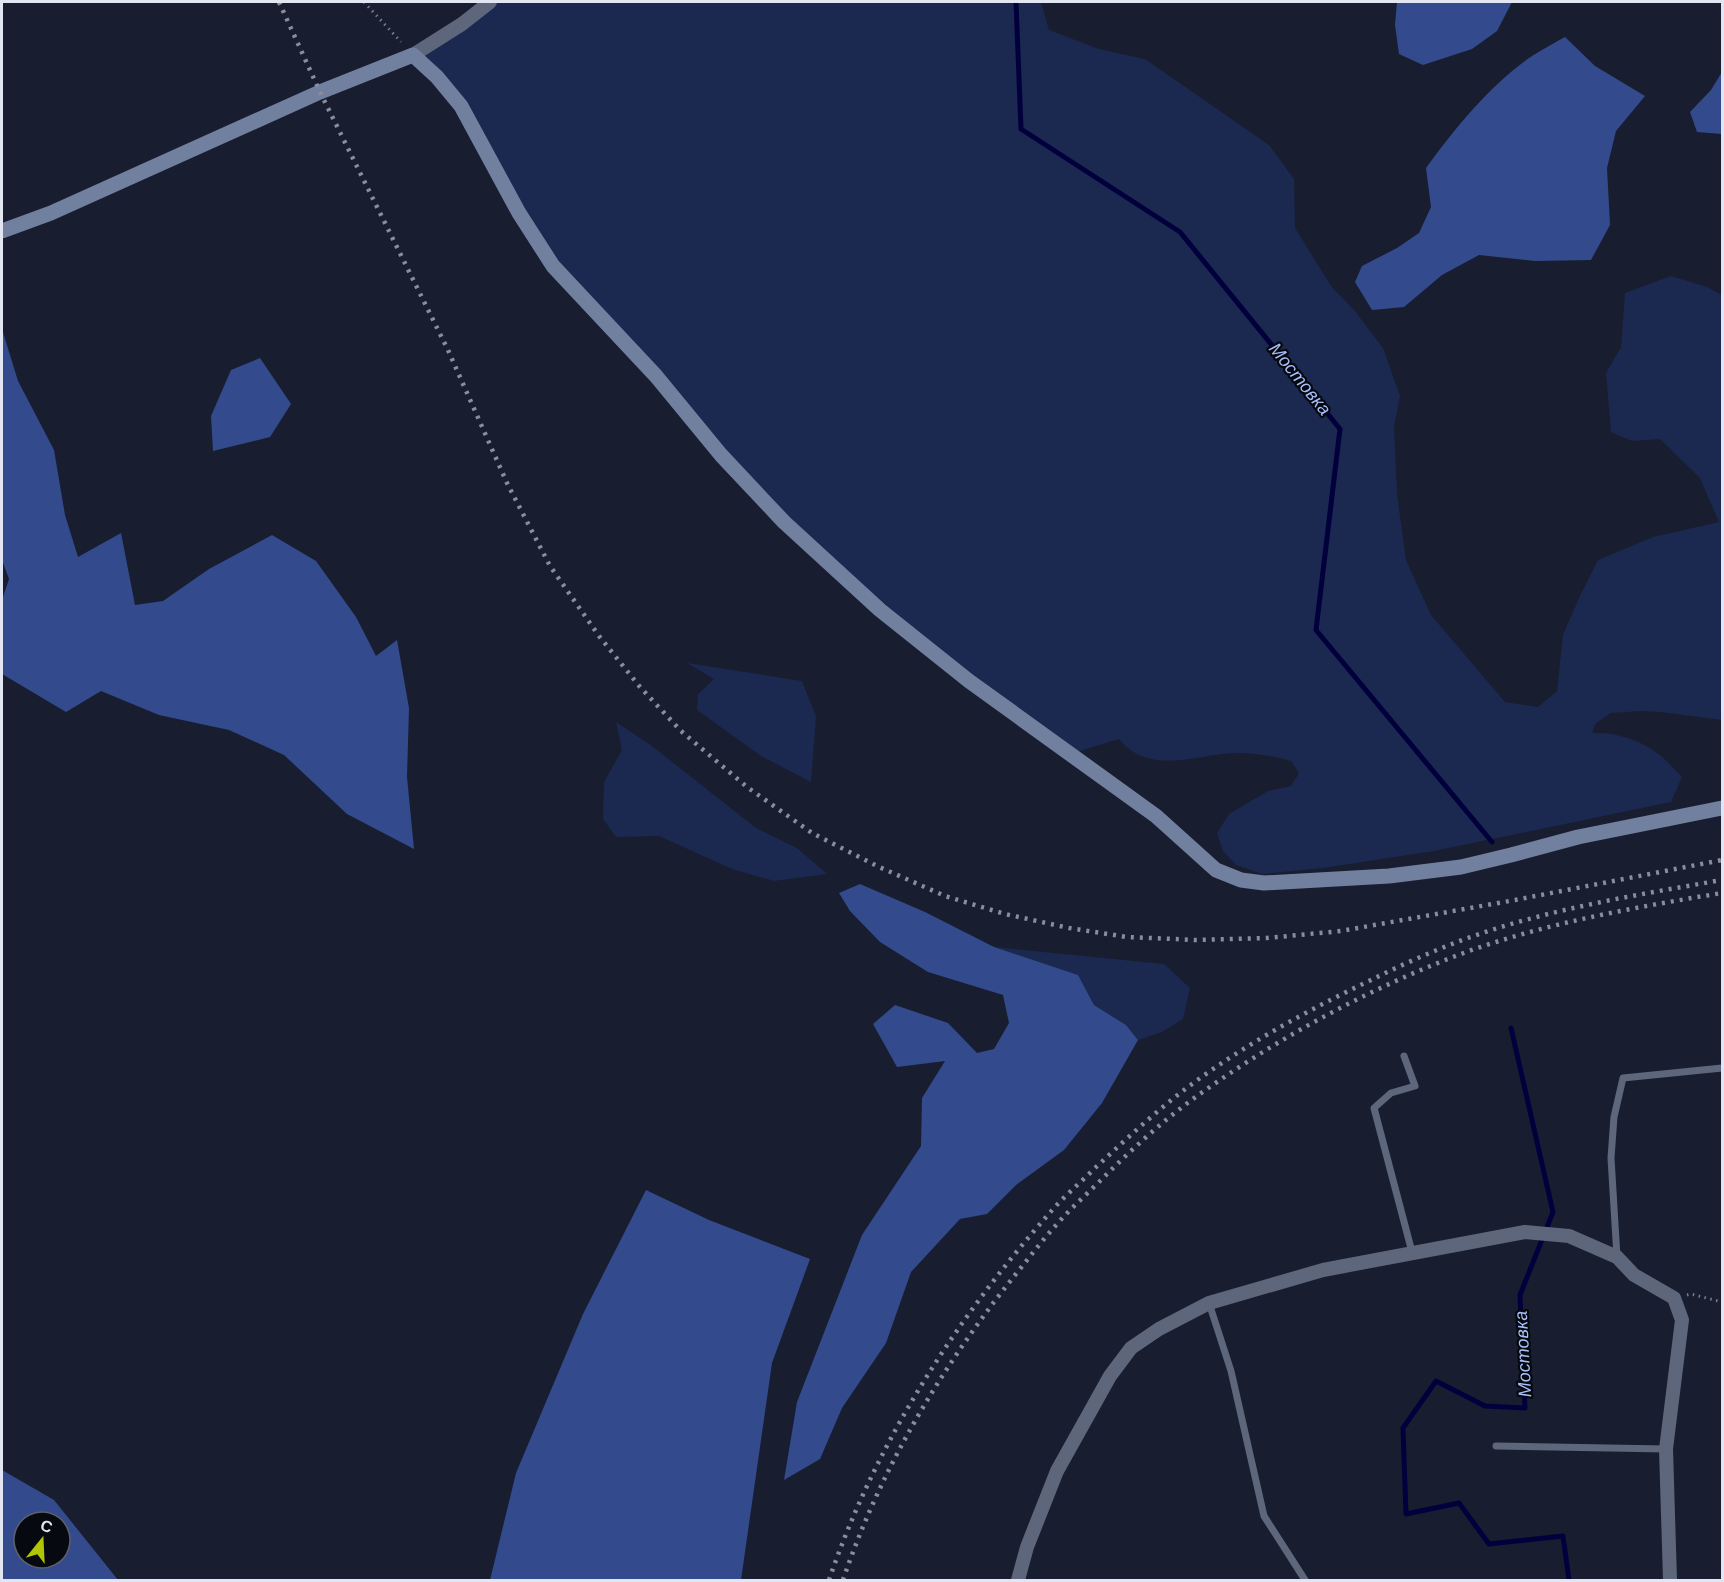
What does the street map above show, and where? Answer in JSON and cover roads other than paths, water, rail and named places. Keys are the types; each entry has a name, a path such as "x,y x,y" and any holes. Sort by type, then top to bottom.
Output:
{"street":[{"path":"2,231 51,213 320,92 413,55 462,24 490,2"},
{"path":"413,55 437,77 461,106 519,213 553,266 656,376 721,455 784,522 880,610 969,681 1156,816 1216,870 1241,880 1264,883 1389,876 1461,867 1578,837 1722,808"},
{"path":"1018,1581 1027,1547 1057,1471 1110,1376 1131,1348 1160,1329 1209,1303 1323,1270 1525,1232 1569,1236 1617,1257 1634,1275 1674,1298 1682,1320 1666,1449 1670,1581"}],"lane":[{"path":"1404,1056 1415,1086 1391,1093 1374,1108 1412,1252"},
{"path":"1617,1257 1611,1158 1614,1117 1623,1078 1722,1068"},
{"path":"1209,1303 1231,1371 1264,1516 1305,1581"},
{"path":"1496,1446 1666,1449"}],"waterway":[{"name":"Мостовка","path":"1016,2 1021,129 1180,232 1340,429 1316,630 1492,842"},
{"name":"Мостовка","path":"1511,1028 1553,1212 1520,1295 1525,1408 1485,1406 1436,1381 1403,1428 1406,1514 1459,1503 1489,1544 1563,1536 1569,1580"}],"railway":[{"path":"279,2 320,92 448,350 507,483 550,566 599,636 640,687 681,731 747,787 812,833 877,866 945,896 1005,914 1069,928 1127,937 1196,940 1267,938 1341,931 1722,860"},
{"path":"829,1580 869,1481 893,1434 920,1388 980,1299 1058,1204 1127,1138 1184,1090 1252,1044 1299,1017 1429,953 1496,928 1560,911 1722,880"},
{"path":"843,1580 859,1537 897,1454 919,1414 969,1337 1063,1217 1133,1149 1181,1108 1291,1035 1361,998 1432,965 1500,941 1563,924 1722,893"}]}
